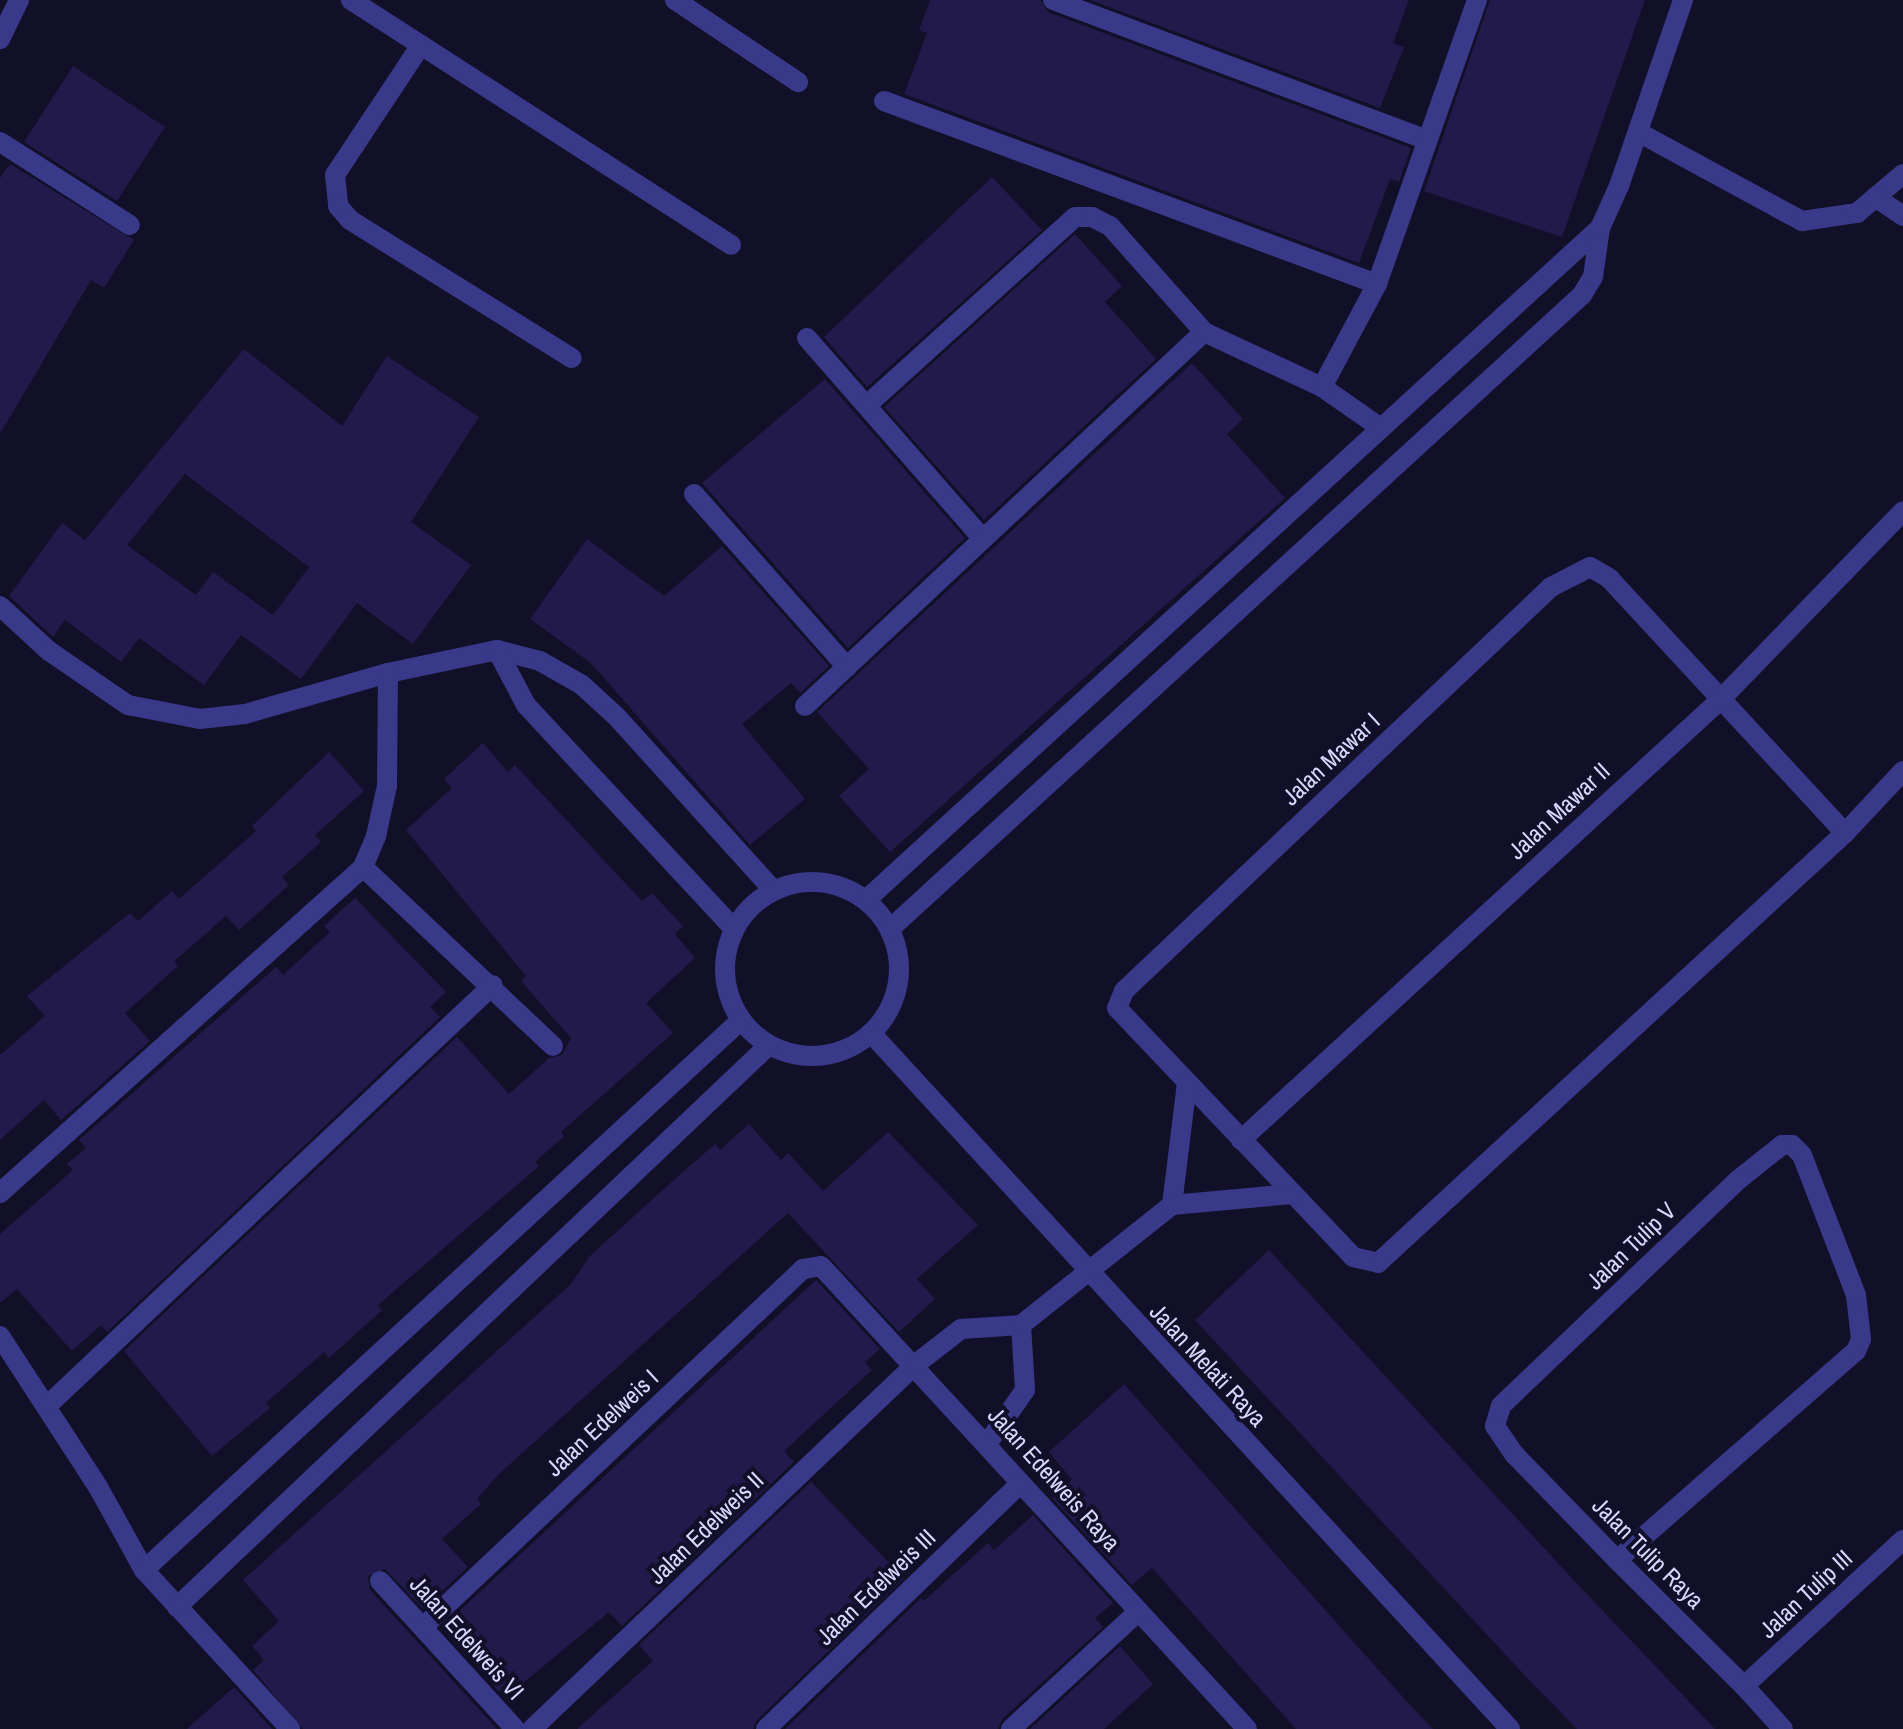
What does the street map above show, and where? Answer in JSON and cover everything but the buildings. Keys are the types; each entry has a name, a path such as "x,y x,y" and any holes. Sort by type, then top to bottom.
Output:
{"street":[{"path":"0,39 19,0"},
{"path":"351,0 731,245"},
{"path":"675,0 798,82"},
{"path":"1053,0 1428,140"},
{"path":"1322,387 1377,284 1477,0"},
{"path":"890,929 1582,295 1593,277 1600,228 1638,132 1683,0"},
{"path":"421,45 335,175 338,206 350,220 572,358"},
{"path":"884,101 1377,284"},
{"path":"1638,132 1802,221 1857,213 1903,174"},
{"path":"0,142 130,225"},
{"path":"1875,197 1903,216"},
{"path":"867,405 1075,217 1092,217 1110,226 1204,332 1322,387 1378,426"},
{"path":"866,900 1378,426 1600,228"},
{"path":"805,706 1204,332"},
{"path":"807,338 983,539"},
{"path":"694,494 847,667"},
{"name":"Jalan Mawar II","path":"1241,1140 1720,700 1903,511"},
{"name":"Jalan Mawar I","path":"1720,700 1599,569 1575,571 1551,587 1124,991 1119,1014 1358,1262 1369,1265 1388,1257 1845,833"},
{"path":"0,606 85,678 128,705 154,713 200,719 245,714 388,673 497,650 540,661 582,685 773,890"},
{"path":"497,650 526,705 734,929"},
{"path":"0,1193 363,867 376,836 387,786 388,673"},
{"path":"1720,700 1845,833 1903,771"},
{"path":"363,867 493,985 553,1046"},
{"path":"805,881 827,883 866,900 890,929 900,965 893,1002 871,1033 848,1048 822,1055 795,1055 769,1045 741,1020 724,976 734,929 750,907 773,890 805,881"},
{"path":"47,1406 493,985"},
{"path":"144,1570 741,1020"},
{"name":"Jalan Melati Raya","path":"871,1033 1088,1273 1510,1729"},
{"path":"177,1607 769,1045"},
{"path":"1172,1205 1187,1083"},
{"name":"Jalan Tulip V","path":"1501,1406 1738,1180 1782,1145 1795,1146 1802,1155 1856,1295 1861,1339 1856,1351 1617,1560"},
{"path":"987,1444 1025,1390 1021,1325 1172,1205 1293,1194"},
{"name":"Jalan Edelweis Raya","path":"821,1266 916,1364 1243,1728"},
{"name":"Jalan Edelweis I","path":"423,1627 803,1269 821,1266"},
{"name":"Jalan Edelweis II","path":"532,1729 916,1364 964,1327 1021,1325"},
{"path":"0,1336 47,1406 144,1570 290,1729"},
{"name":"Jalan Tulip Raya","path":"1501,1406 1495,1426 1500,1436 1783,1729"},
{"name":"Jalan Edelweis III","path":"766,1729 1021,1483"},
{"name":"Jalan Tulip III","path":"1744,1686 1903,1540"},
{"name":"Jalan Edelweis VI","path":"380,1581 515,1729"},
{"path":"1011,1729 1139,1611"}]}
